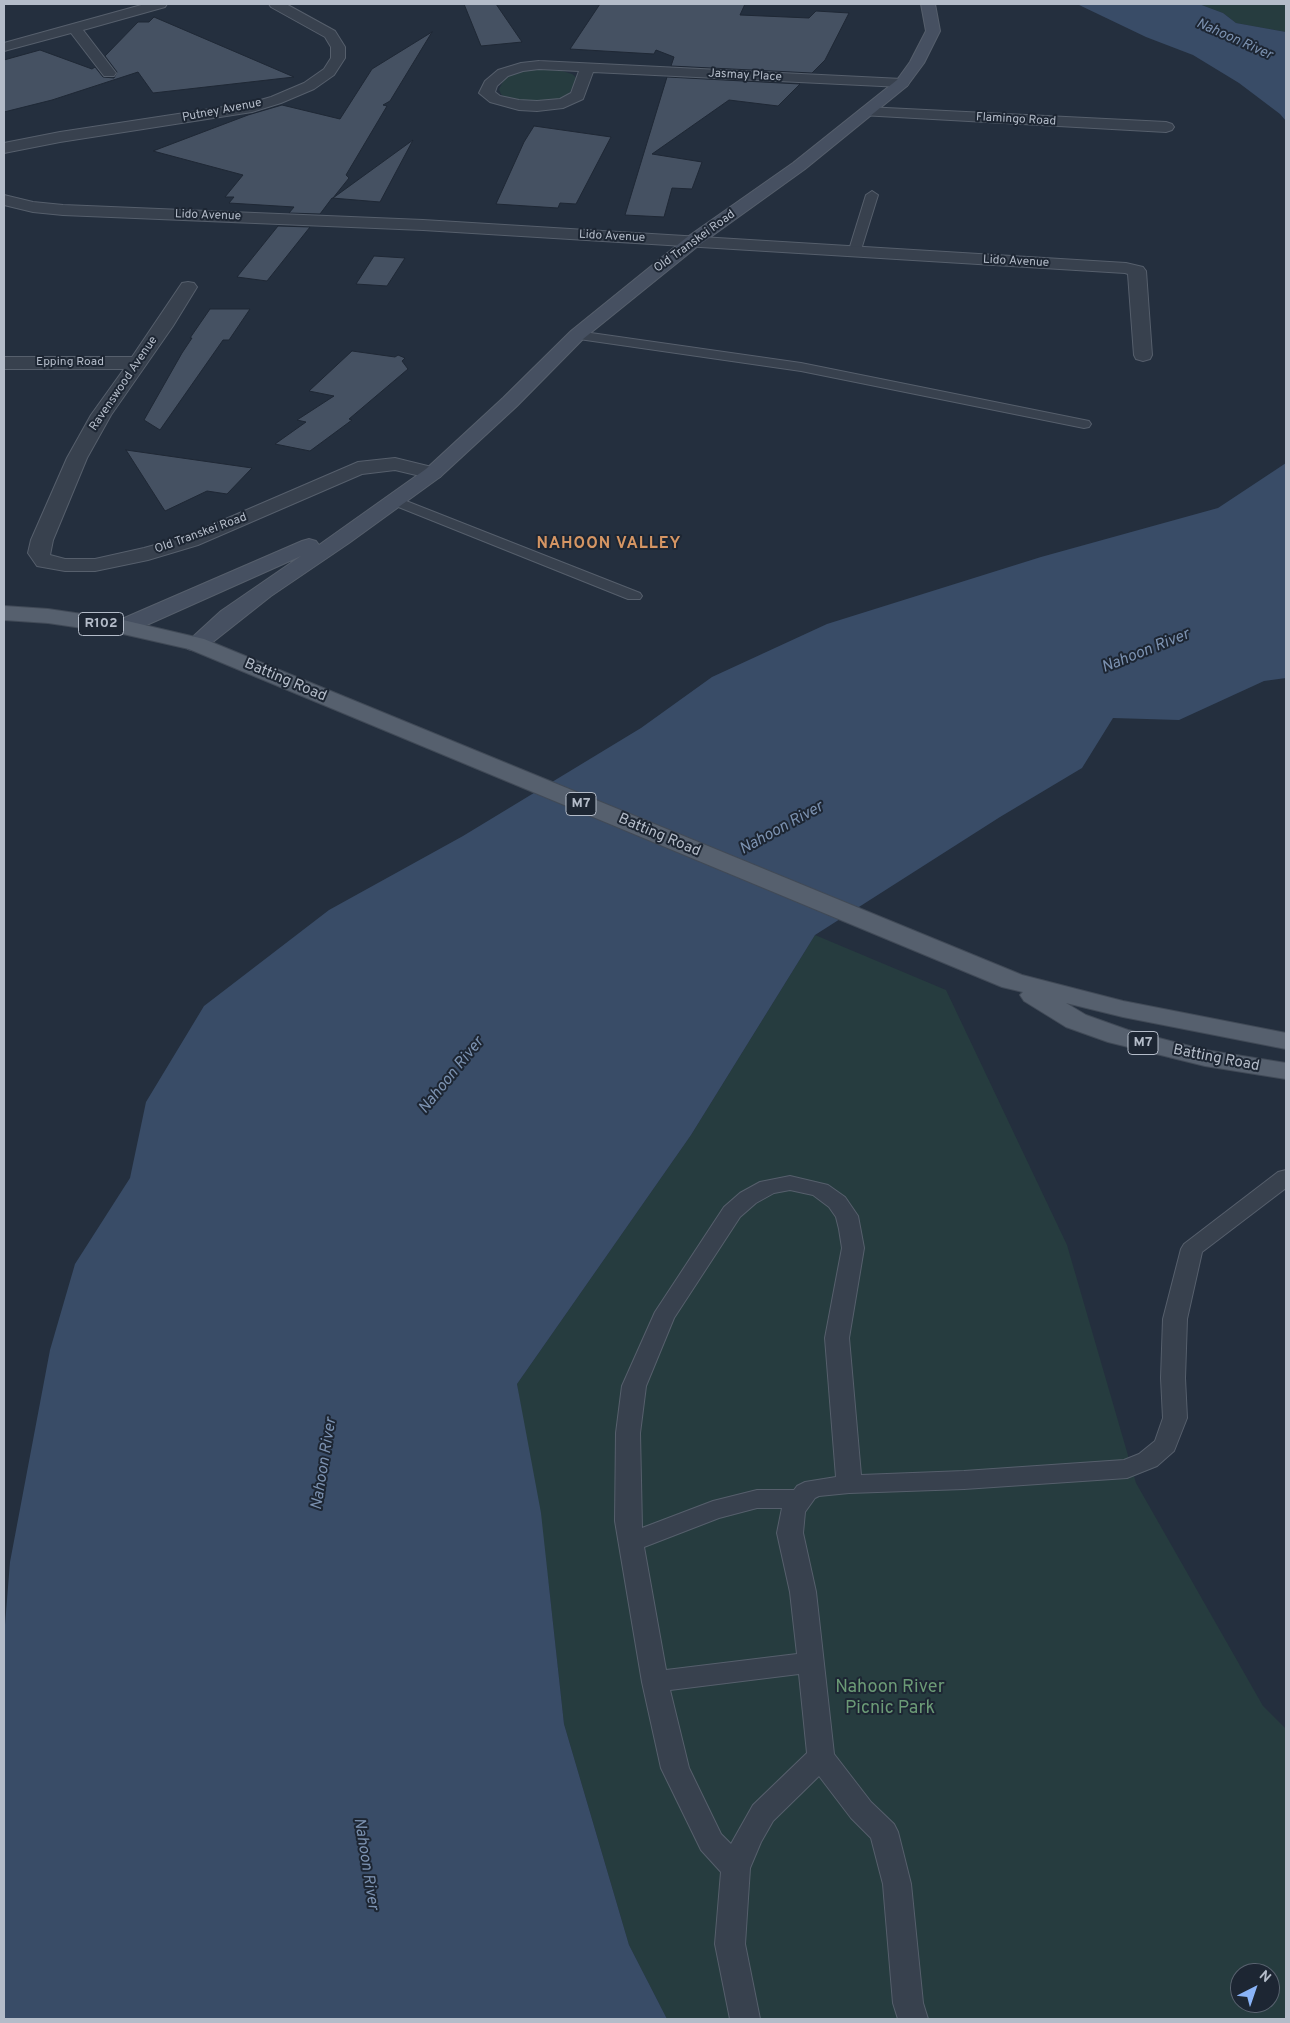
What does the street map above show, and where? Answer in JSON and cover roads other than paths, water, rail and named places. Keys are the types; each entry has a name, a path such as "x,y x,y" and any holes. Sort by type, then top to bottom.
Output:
{"main road":[{"name":"Old Transkei Road","path":"196,644 263,591 396,501 433,473 510,402 577,336 692,242 756,198 902,83 917,63 933,31 928,4"},
{"name":"Old Transkei Road","path":"123,627 368,520"},
{"name":"R102","path":"4,613 48,616 123,627 196,644"},
{"name":"Batting Road","path":"196,644 1012,981 1123,1009 1286,1041"},
{"name":"Batting Road","path":"1012,981 1076,1021 1118,1036 1205,1058 1286,1072"}],"street":[{"path":"4,46 160,4"},
{"name":"Putney Avenue","path":"4,148 60,137 252,107 276,100 309,86 329,72 338,58 338,46 330,34 276,4"},
{"path":"74,27 109,72"},
{"name":"Jasmay Place","path":"587,69 578,96 570,101 537,106 519,105 495,99 487,93 490,84 495,78 504,73 520,67 539,66 902,83"},
{"name":"Flamingo Road","path":"866,112 1166,127"},
{"name":"Lido Avenue","path":"4,200 33,207 63,210 413,225 1133,270 1137,272 1143,355"},
{"name":"Ravenswood Avenue","path":"67,484 77,458 101,415 164,326 188,287"},
{"name":"Epping Road","path":"4,363 136,363"},
{"name":"Old Transkei Road","path":"67,484 42,540 39,553 45,561 80,566 114,562 190,541 358,468 395,464 433,473"}],"lane":[{"path":"854,253 872,195"},
{"path":"577,336 801,367 1084,424"},
{"path":"396,501 634,596"},
{"path":"913,2019 908,2003 897,1884 884,1832 861,1810 821,1757 803,1592 790,1533 790,1518 800,1499 806,1492 814,1488 849,1484 964,1480 1127,1469 1148,1460 1165,1445 1175,1418 1173,1378 1175,1319 1192,1249 1286,1177"},
{"path":"736,1868 711,1842 675,1768 655,1682 628,1521 628,1433 634,1386 663,1318 711,1241 732,1212 748,1198 768,1187 790,1183 820,1190 837,1202 847,1216 853,1248 837,1338 849,1484"},
{"path":"631,1542 713,1510 757,1499 800,1499"},
{"path":"655,1682 811,1662"},
{"path":"745,2019 730,1944 736,1868 748,1838 764,1813 821,1757"}],"water":[{"name":"Nahoon River","path":"1077,4 1199,4 1223,13 1236,23 1286,32 1286,121 1280,114 1239,83 1193,55 1146,37"},
{"name":"Nahoon River","path":"1286,463 1286,678 1264,681 1179,720 1113,718 1082,768 1000,817 815,935 691,1135 517,1384 541,1513 564,1724 629,1945 667,2019 4,2019 4,1637 10,1562 50,1350 75,1264 130,1178 146,1102 204,1006 329,910 463,836 641,728 712,677 827,624 1041,557 1218,508"}],"district":[{"name":"NAHOON VALLEY","path":"609,545"}],"park label":[{"name":"Nahoon River Picnic Park","path":"890,1698"}]}
